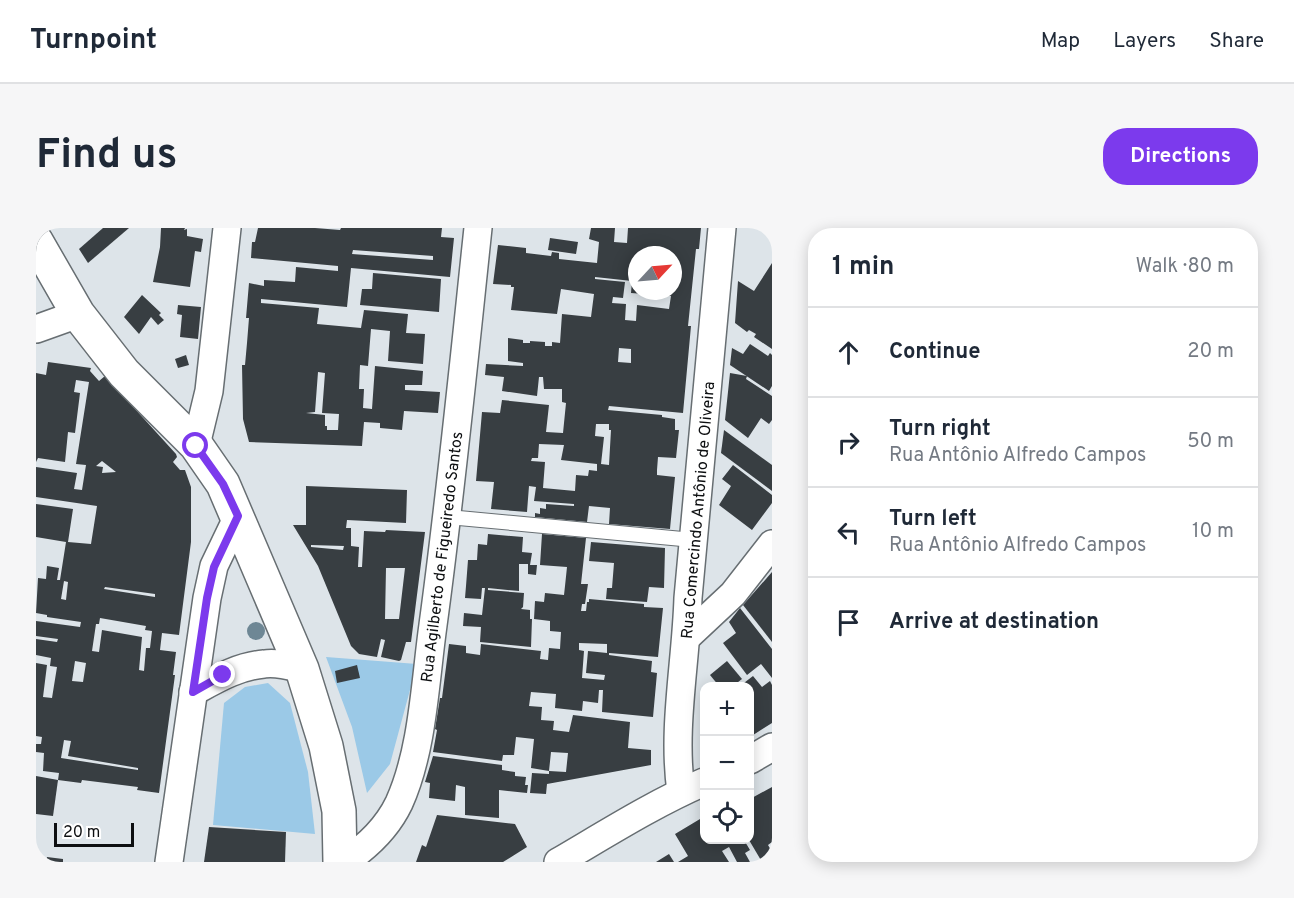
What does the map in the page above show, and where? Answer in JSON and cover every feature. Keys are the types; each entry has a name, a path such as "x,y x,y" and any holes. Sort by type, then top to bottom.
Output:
{"street":[{"path":"196,446 209,391 227,228"},
{"name":"Rua Agilberto de Figueiredo Santos","path":"342,862 364,850 399,804 410,771 418,735 448,517 478,228"},
{"name":"Rua Comercindo Antônio de Oliveira","path":"693,787 677,757 693,540 722,228"},
{"path":"36,241 78,314 124,373 196,446 223,484 302,669 326,746 339,811 342,862"},
{"path":"36,329 78,314"},
{"path":"170,862 207,598 214,567 238,516"},
{"path":"687,638 733,594 772,544"},
{"path":"193,692 223,675 263,664 279,664 302,669"},
{"path":"754,758 772,747"},
{"path":"558,862 624,823 693,787"}],"lane":[{"path":"448,517 693,540"}],"shaded area":[{"path":"326,657 417,664 390,764 367,793 352,727"},
{"path":"268,683 290,703 308,772 315,834 213,825 224,703 245,687"}],"building":[{"path":"103,228 129,228 88,263 79,249"},
{"path":"161,228 185,228 187,236 203,239 201,252 195,251 190,287 153,282"},
{"path":"258,228 340,230 341,228 442,228 441,237 454,238 450,277 351,268 347,307 261,299 261,303 319,308 317,324 361,328 364,310 408,314 406,333 425,334 423,364 388,361 390,331 371,329 368,366 360,365 359,389 364,389 363,408 372,409 375,366 423,371 422,385 405,385 405,390 440,392 438,413 404,411 402,430 380,428 380,423 364,422 362,446 249,442 243,419 242,365 245,365 247,343 249,318 246,318 249,283 264,286 264,280 295,282 296,267 338,271 338,266 251,258 252,242 255,242","holes":["353,250 433,256 433,260 352,254","318,372 325,373 322,413 339,414 338,430 327,430 325,415 306,413 315,412"]},
{"path":"591,228 615,228 614,242 627,243 628,228 701,228 699,249 696,249 688,326 691,326 683,413 609,406 608,410 662,415 662,417 675,419 675,430 679,430 676,458 658,457 657,470 657,475 675,477 670,529 609,524 610,508 589,506 587,522 535,517 535,513 540,514 540,508 546,509 546,504 574,506 574,504 534,501 536,487 529,486 527,512 491,509 494,482 476,481 482,412 500,413 502,400 549,405 546,432 563,433 566,403 562,402 562,389 544,389 543,377 539,377 537,396 502,391 504,377 485,375 486,364 523,366 523,363 508,361 508,338 523,340 523,343 545,342 545,346 552,346 552,342 560,343 562,314 591,317 594,294 561,289 557,314 511,310 514,287 493,284 498,245 526,248 526,253 551,256 552,252 559,253 559,259 597,263 599,242 589,239","holes":["619,348 631,349 631,363 618,362","596,424 609,424 609,430 611,430 609,465 601,464 604,437 595,436","539,444 564,445 561,460 597,464 597,471 589,470 588,476 576,475 575,491 543,488 545,462 531,461 532,458 538,458"]},
{"path":"550,238 578,242 576,254 548,250"},
{"path":"772,263 772,349 754,337 756,334 749,330 747,332 735,323 738,281 754,291"},
{"path":"373,273 441,279 439,312 360,305 362,289 372,289"},
{"path":"142,295 161,313 159,315 164,320 158,325 151,317 139,334 124,317"},
{"path":"178,305 201,307 198,339 180,337 182,315 177,314"},
{"path":"750,344 768,356 770,353 772,355 772,386 769,391 730,365 732,348 743,354"},
{"path":"186,355 189,365 178,368 175,359"},
{"path":"48,362 91,368 90,371 99,381 105,376 176,454 177,457 173,462 180,470 185,470 191,487 191,542 179,635 162,633 160,650 176,652 159,793 137,790 138,787 82,780 81,783 58,780 59,773 43,771 44,753 36,752 36,744 41,744 42,737 36,736 36,663 47,665 43,697 52,698 57,667 50,666 51,658 36,655 36,639 57,642 58,639 36,636 36,621 80,627 81,622 36,613 38,578 46,579 47,566 59,568 57,580 60,580 66,542 36,537 36,504 73,509 68,542 91,544 97,506 36,497 36,467 77,473 74,489 82,490 86,465 76,464 89,382 76,380 74,392 80,393 75,433 68,432 65,462 38,458 36,462 36,373 46,375","holes":["102,461 116,472 102,473 103,467 96,466","64,581 68,582 66,600 61,599","105,587 155,594 155,597 104,589","100,618 146,626 145,630 152,631 150,648 146,648 144,671 139,670 142,637 102,630 99,652 92,651 96,624 99,624","75,661 86,663 83,682 72,681","64,740 71,741 68,756 138,768 138,770 61,758"]},
{"path":"730,373 747,376 746,379 772,396 772,420 769,424 761,418 748,438 725,420"},
{"path":"724,430 772,465 772,491 721,453"},
{"path":"733,465 772,495 772,503 752,530 719,505 731,486 722,479"},
{"path":"306,486 407,490 406,523 347,520 346,528 351,528 351,546 359,547 358,567 362,567 364,531 425,532 411,642 406,642 401,660 381,657 385,640 381,639 377,657 359,654 351,646 318,566 293,525 306,525","holes":["311,545 344,546 343,550 311,547","386,568 405,568 399,619 385,619"]},
{"path":"488,534 523,537 522,552 532,553 530,565 537,565 536,575 528,574 528,564 519,564 519,591 488,588 488,590 524,593 521,609 530,610 531,647 480,642 481,627 463,626 464,613 482,615 485,588 482,588 481,599 465,598 468,560 477,560 478,544 487,545"},
{"path":"542,534 586,538 581,584 588,584 585,604 582,604 581,611 586,611 589,599 663,608 658,657 609,653 609,655 652,661 651,672 657,673 653,717 602,712 603,690 599,690 598,703 583,701 582,711 555,708 556,694 531,692 529,706 542,707 541,720 554,721 553,730 569,732 573,715 630,722 628,748 651,750 651,765 547,784 546,794 530,793 532,773 549,774 549,771 531,768 534,739 516,737 514,755 503,755 502,761 433,752 449,644 466,646 466,653 480,655 481,644 541,651 540,659 548,660 549,648 560,649 561,632 550,631 550,621 534,619 535,601 544,602 545,593 564,595 567,567 540,565","holes":["579,643 607,644 607,653 588,651 586,673 605,675 604,680 582,678 584,651 579,650","551,752 568,753 566,772 549,771"]},
{"path":"591,542 665,548 664,588 649,587 647,602 606,599 607,588 612,588 614,563 589,561"},
{"path":"772,572 772,642 743,605"},
{"path":"740,608 772,649 772,678 761,664 747,675 723,643 736,633 729,622"},
{"path":"727,661 742,679 738,682 716,682 710,675"},
{"path":"357,665 360,678 337,683 335,671"},
{"path":"753,676 762,687 770,681 772,685 772,723 754,734 754,682 745,682"},
{"path":"433,756 502,765 502,770 515,772 515,776 526,777 527,793 499,790 499,818 465,815 465,787 456,785 455,801 429,798 430,783 425,782"},
{"path":"36,776 58,780 53,816 36,814"},
{"path":"772,787 772,842 768,845 772,852 772,862 762,862 751,844 754,844 754,797"},
{"path":"437,815 515,824 527,847 503,862 416,862 422,845 426,847"},
{"path":"700,819 700,844 746,844 750,850 745,853 750,862 737,862 729,847 722,851 729,862 678,862 688,856 675,834"},
{"path":"209,827 286,832 285,862 204,862"},
{"path":"669,854 674,862 656,862"},
{"path":"47,857 63,859 63,862 46,862"}],"route":[{"path":"196,446 223,484 238,516 214,567 193,692 223,675"}]}
